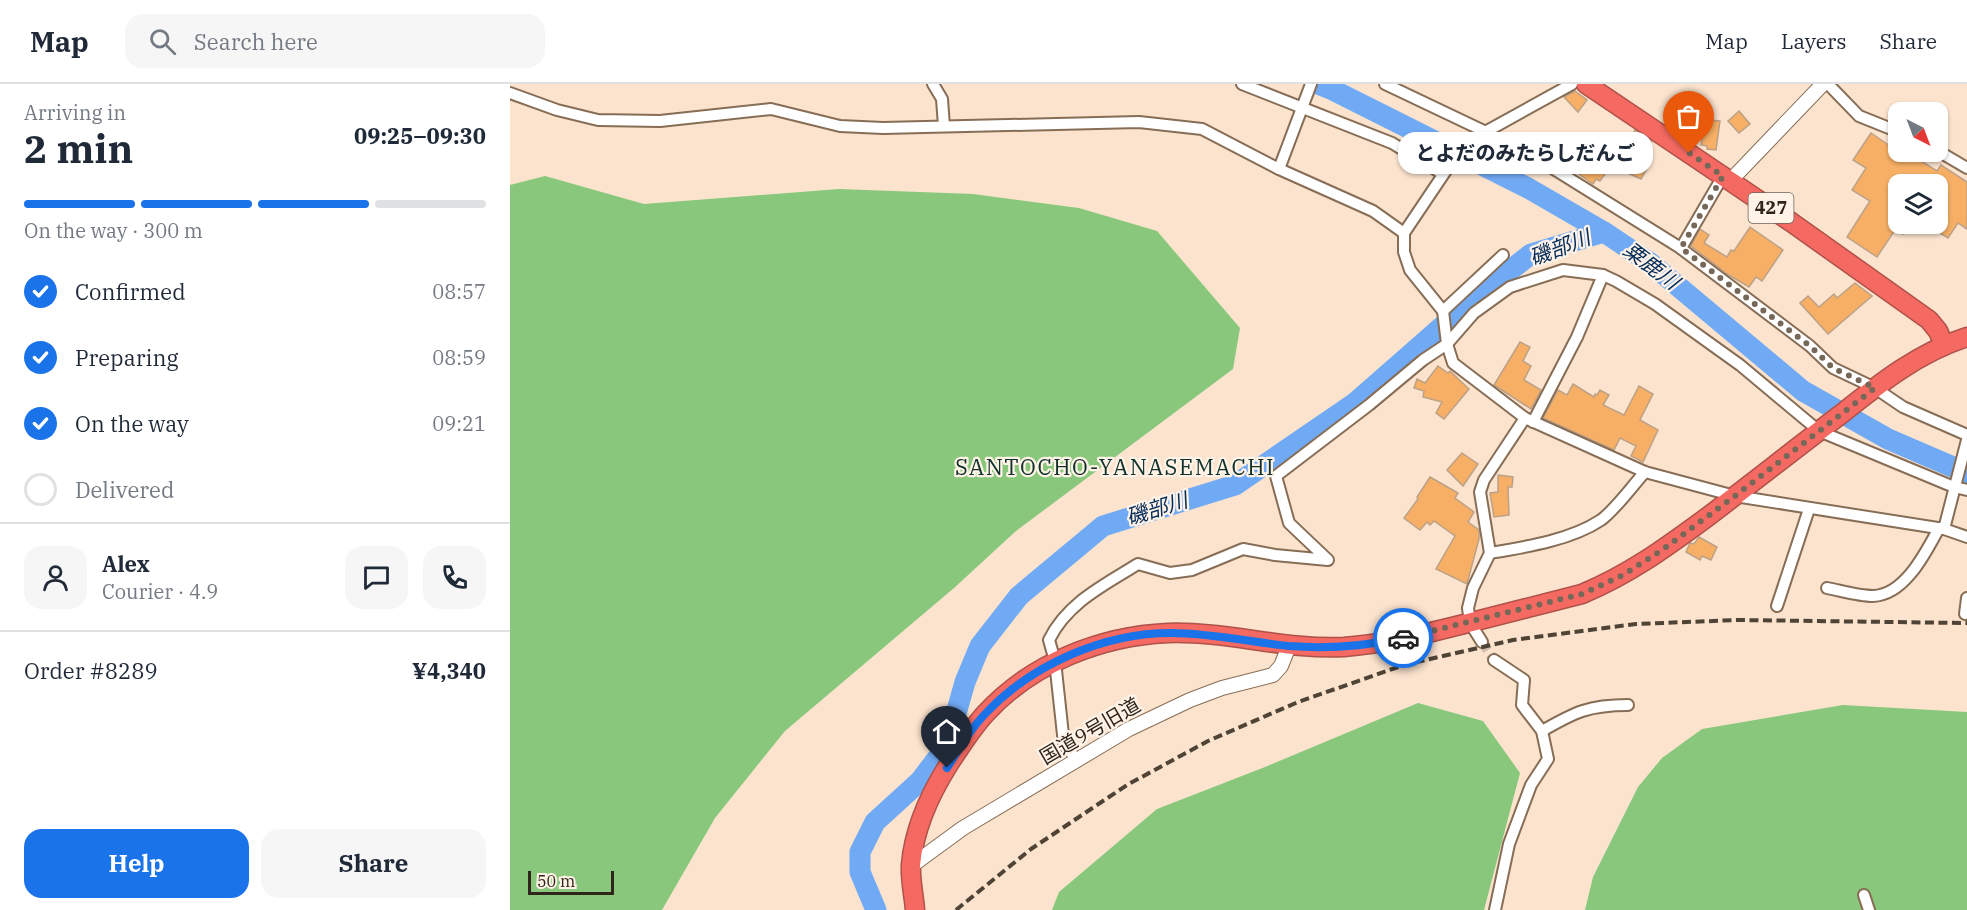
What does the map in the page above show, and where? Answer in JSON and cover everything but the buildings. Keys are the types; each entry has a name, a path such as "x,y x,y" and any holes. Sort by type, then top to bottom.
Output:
{"highway":[{"name":"427","path":"1586,84 1727,178 1929,320 1938,331 1944,345"},
{"path":"915,910 910,866 920,821 932,793 964,740 986,712 1008,693 1055,661 1112,641 1141,635 1171,633 1234,638 1289,646 1342,647 1381,643 1582,594 1647,561 1904,367 1944,345 1967,337"}],"street":[{"path":"933,84 942,99 944,126"},
{"path":"1242,84 1304,106 1392,143 1445,172"},
{"path":"1279,169 1311,84"},
{"path":"1385,84 1549,166 1681,248 1810,346 1833,368 1903,407 1967,435"},
{"path":"1572,84 1482,134 1445,172 1404,233 1404,252 1410,270 1443,311 1447,344 1454,363 1529,420 1645,472 1735,496 1942,529 1967,537"},
{"path":"1681,248 1727,178 1823,84"},
{"path":"1828,84 1859,116 1888,128"},
{"path":"510,93 558,110 598,120 660,121 771,109 840,126 883,128 1139,122 1202,129 1279,169 1373,211 1404,233"},
{"path":"1948,157 1967,168"},
{"path":"1443,311 1503,255"},
{"path":"1077,760 1064,744 1055,661 1049,640 1055,627 1079,601 1138,564 1161,572 1192,570 1243,549 1275,555 1328,560 1289,523 1276,476 1369,405 1423,360 1447,344 1474,314 1510,287 1563,270 1603,275 1616,281 1664,310 1822,428 1967,490"},
{"path":"1482,642 1470,622 1468,608 1473,588 1490,553 1480,492 1484,480 1529,420 1577,337 1603,275"},
{"path":"1827,588 1874,596 1893,590 1910,575 1942,529 1967,440"},
{"path":"1490,553 1576,534 1603,519 1645,472"},
{"path":"1777,606 1809,509"},
{"path":"1965,614 1967,598"},
{"name":"国道9号旧道","path":"910,866 963,828 1129,729 1190,700 1222,688 1273,675 1281,666 1289,646"},
{"path":"1494,660 1524,680 1522,705 1542,731 1548,759 1531,785 1509,844 1495,910"},
{"path":"1542,731 1573,713 1604,705 1628,705"},
{"path":"1864,895 1869,910"}],"green space":[{"path":"545,176 644,204 839,189 973,194 1079,208 1157,231 1240,328 1233,369 1016,531 954,588 785,731 715,818 662,910 510,910 510,185"},
{"path":"1418,703 1483,721 1520,773 1484,910 1052,910 1059,892 1157,809"},
{"path":"1843,705 1967,712 1967,910 1585,910 1593,877 1638,787 1662,758 1702,729"}],"waterway":[{"name":"粟鹿川","path":"1318,84 1528,188 1604,232 1649,262 1803,391 1888,439 1967,473"},
{"name":"磯部川","path":"876,910 860,872 860,852 875,822 920,781 939,756 950,735 965,682 980,646 1019,596 1103,526 1235,485 1355,403 1477,296 1531,254 1604,232"}],"tunnel":[{"path":"1482,642 1494,660"}],"railway":[{"path":"956,910 1031,849 1127,785 1208,741 1298,702 1404,665 1513,640 1636,624 1738,620 1967,623"}],"way so far":[{"path":"1403,638 1582,594 1640,566 1875,388 1833,368 1810,346 1681,248 1723,176 1689,153"}],"place":[{"name":"とよだのみたらしだんご","path":"1689,153"}],"district":[{"name":"SANTOCHO-YANASEMACHI","path":"1115,467"}],"route":[{"path":"947,768 964,740 986,712 1008,693 1055,661 1112,641 1141,635 1171,633 1234,638 1289,646 1342,647 1403,638"}]}
